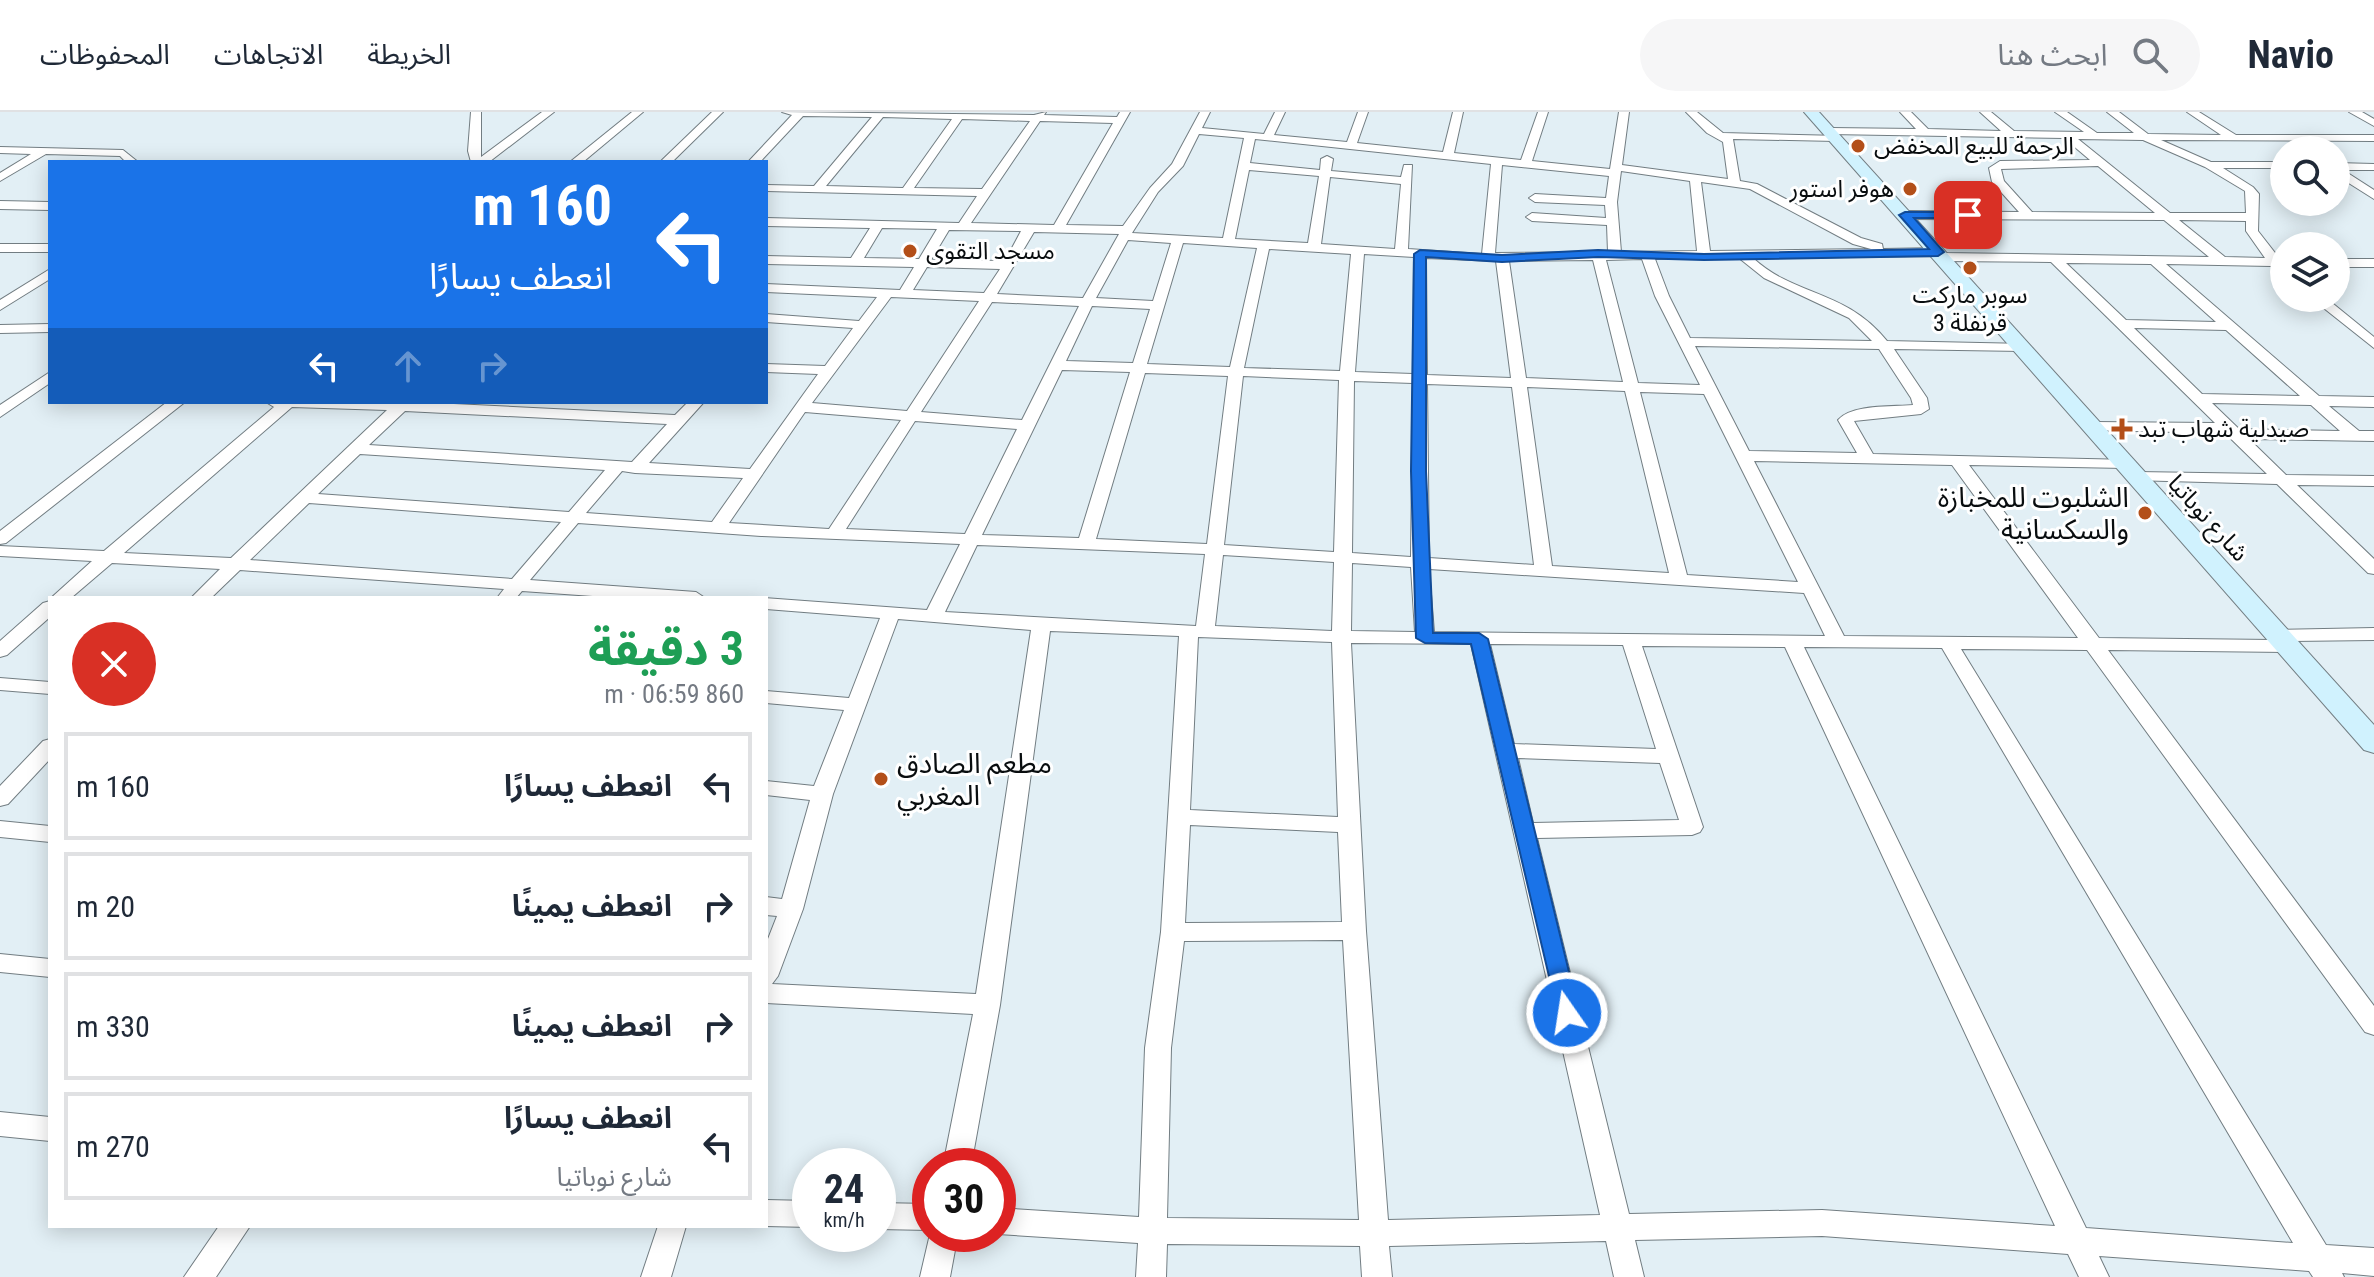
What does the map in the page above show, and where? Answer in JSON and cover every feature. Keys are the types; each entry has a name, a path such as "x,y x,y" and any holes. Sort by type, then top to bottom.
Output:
{"street":[{"path":"476,112 474,151 479,160"},
{"path":"483,160 549,112"},
{"path":"578,160 638,112"},
{"path":"668,160 718,112"},
{"path":"787,112 1123,116 1058,228"},
{"path":"756,160 801,112"},
{"path":"933,617 1088,301 1154,190 1177,166 1205,112"},
{"path":"1267,138 1280,112"},
{"path":"1351,145 1363,112"},
{"path":"1448,155 1458,112"},
{"path":"1526,163 1543,112"},
{"path":"1615,255 1611,202 1624,112"},
{"path":"1691,112 1729,143 1734,181"},
{"name":"شارع نوباتيا","path":"1811,112 2374,743"},
{"path":"1905,112 1925,132"},
{"path":"1985,112 2010,133"},
{"path":"2060,112 2092,133"},
{"path":"2112,112 2147,138 2209,165 2249,189 2253,194 2252,231 2270,253"},
{"path":"2192,112 2232,137"},
{"path":"2354,112 2374,123"},
{"path":"817,189 881,113"},
{"path":"907,190 961,114"},
{"path":"962,227 1039,115"},
{"path":"1195,130 1734,181 1771,194 1857,241 1895,253"},
{"path":"1721,136 1925,132 2092,133 2147,138 2270,136"},
{"path":"2064,133 2222,261"},
{"path":"1228,242 1250,136"},
{"path":"2350,138 2370,139"},
{"path":"1314,247 1330,143"},
{"path":"0,150 118,152 129,160"},
{"path":"0,178 45,150"},
{"path":"1401,252 1410,151"},
{"path":"1497,160 1496,258 1519,384 1544,570"},
{"path":"2028,215 1998,182 1995,168 2000,164 2102,163"},
{"path":"2209,165 2270,165"},
{"path":"0,166 48,166"},
{"path":"1245,166 1407,181"},
{"path":"2350,168 2374,167"},
{"path":"1695,176 1704,257"},
{"path":"2350,178 2374,195"},
{"path":"768,188 817,189 855,207 879,224 1058,228 1178,239 1496,258 1598,254 1704,257 1895,253 2270,264"},
{"path":"768,222 855,207 907,190 987,193"},
{"path":"1535,198 1611,202"},
{"path":"0,205 48,206"},
{"path":"1905,215 2252,217"},
{"path":"1532,217 1611,222"},
{"path":"855,262 879,224"},
{"path":"904,294 945,226"},
{"path":"834,534 1009,265 1030,227"},
{"path":"1086,543 1178,239"},
{"path":"1151,1277 1158,1048 1173,932 1179,817 1197,632 1212,549 1236,372 1264,244"},
{"path":"0,248 48,248"},
{"path":"1358,249 1347,376 1341,637 1354,931 1377,1277"},
{"path":"1420,254 1420,562 1425,638"},
{"path":"1598,254 1680,581"},
{"path":"1742,254 1759,272 1774,281 1856,316 1882,345 1923,405 1916,410 1848,418 1847,427 1868,458"},
{"path":"1648,257 1662,296 1839,644"},
{"path":"2055,259 2374,569"},
{"path":"768,260 1009,265"},
{"path":"2154,260 2355,436"},
{"path":"2350,263 2374,263"},
{"path":"0,306 48,274"},
{"path":"0,285 48,285"},
{"path":"768,288 1159,305"},
{"path":"717,528 801,407 887,293"},
{"path":"2335,312 2374,344"},
{"path":"768,318 863,325"},
{"path":"2122,324 2231,326"},
{"path":"0,329 48,328"},
{"path":"1686,342 2022,347"},
{"path":"1058,365 1710,390"},
{"path":"768,368 828,370"},
{"path":"0,412 48,377"},
{"path":"0,390 48,392"},
{"path":"2197,398 2374,402"},
{"path":"0,539 174,404"},
{"path":"62,596 287,404"},
{"path":"202,596 403,404 520,406 679,420"},
{"path":"635,468 694,404"},
{"path":"801,407 1028,425"},
{"path":"2093,427 2374,436"},
{"path":"354,449 754,474"},
{"path":"1745,456 1957,460 2374,481"},
{"path":"1957,460 2374,1025"},
{"path":"512,591 616,467"},
{"path":"303,498 717,528 1212,549 1809,588"},
{"path":"0,551 234,564 512,591 643,596"},
{"path":"768,603 1041,625 1341,637 1793,644 2093,644 2283,641 2374,634"},
{"path":"0,651 48,609"},
{"path":"768,971 791,909 822,794 891,614"},
{"path":"960,1148 987,1005 1041,625"},
{"path":"1479,639 1629,1277"},
{"path":"1524,831 1692,827 1631,642"},
{"path":"1793,644 2094,1277"},
{"path":"1949,644 2324,1269"},
{"path":"0,684 48,688"},
{"path":"768,697 855,705"},
{"path":"0,799 48,748"},
{"path":"1504,751 1668,756"},
{"path":"768,788 822,794"},
{"path":"1179,817 1350,825"},
{"path":"0,829 48,834"},
{"path":"768,906 791,909"},
{"path":"1173,932 1354,931"},
{"path":"0,963 48,968"},
{"path":"768,993 987,1005"},
{"path":"0,1124 48,1129"},
{"path":"768,1213 792,1214"},
{"path":"1016,1222 1154,1231 1373,1233 1618,1225 1822,1223 2078,1244 2324,1269 2374,1262"},
{"path":"199,1277 235,1228"},
{"path":"656,1277 671,1228"},
{"path":"935,1277 940,1252"}],"place":[{"name":"الرحمة للبيع المخفض","path":"1858,146"},
{"name":"هوفر استور","path":"1910,189"},
{"name":"مسجد التقوى","path":"910,251"},
{"name":"سوبر ماركت قرنفلة 3","path":"1970,268"},
{"name":"صيدلية شهاب تبد","path":"2122,429"},
{"name":"الشلبوت للمخبازة والسكسانية","path":"2145,513"},
{"name":"مطعم الصادق المغربي","path":"881,779"}],"route":[{"path":"1567,1013 1479,639 1425,638 1420,562 1420,254 1502,258 1598,254 1704,257 1938,252 1905,215 1968,215"}]}
